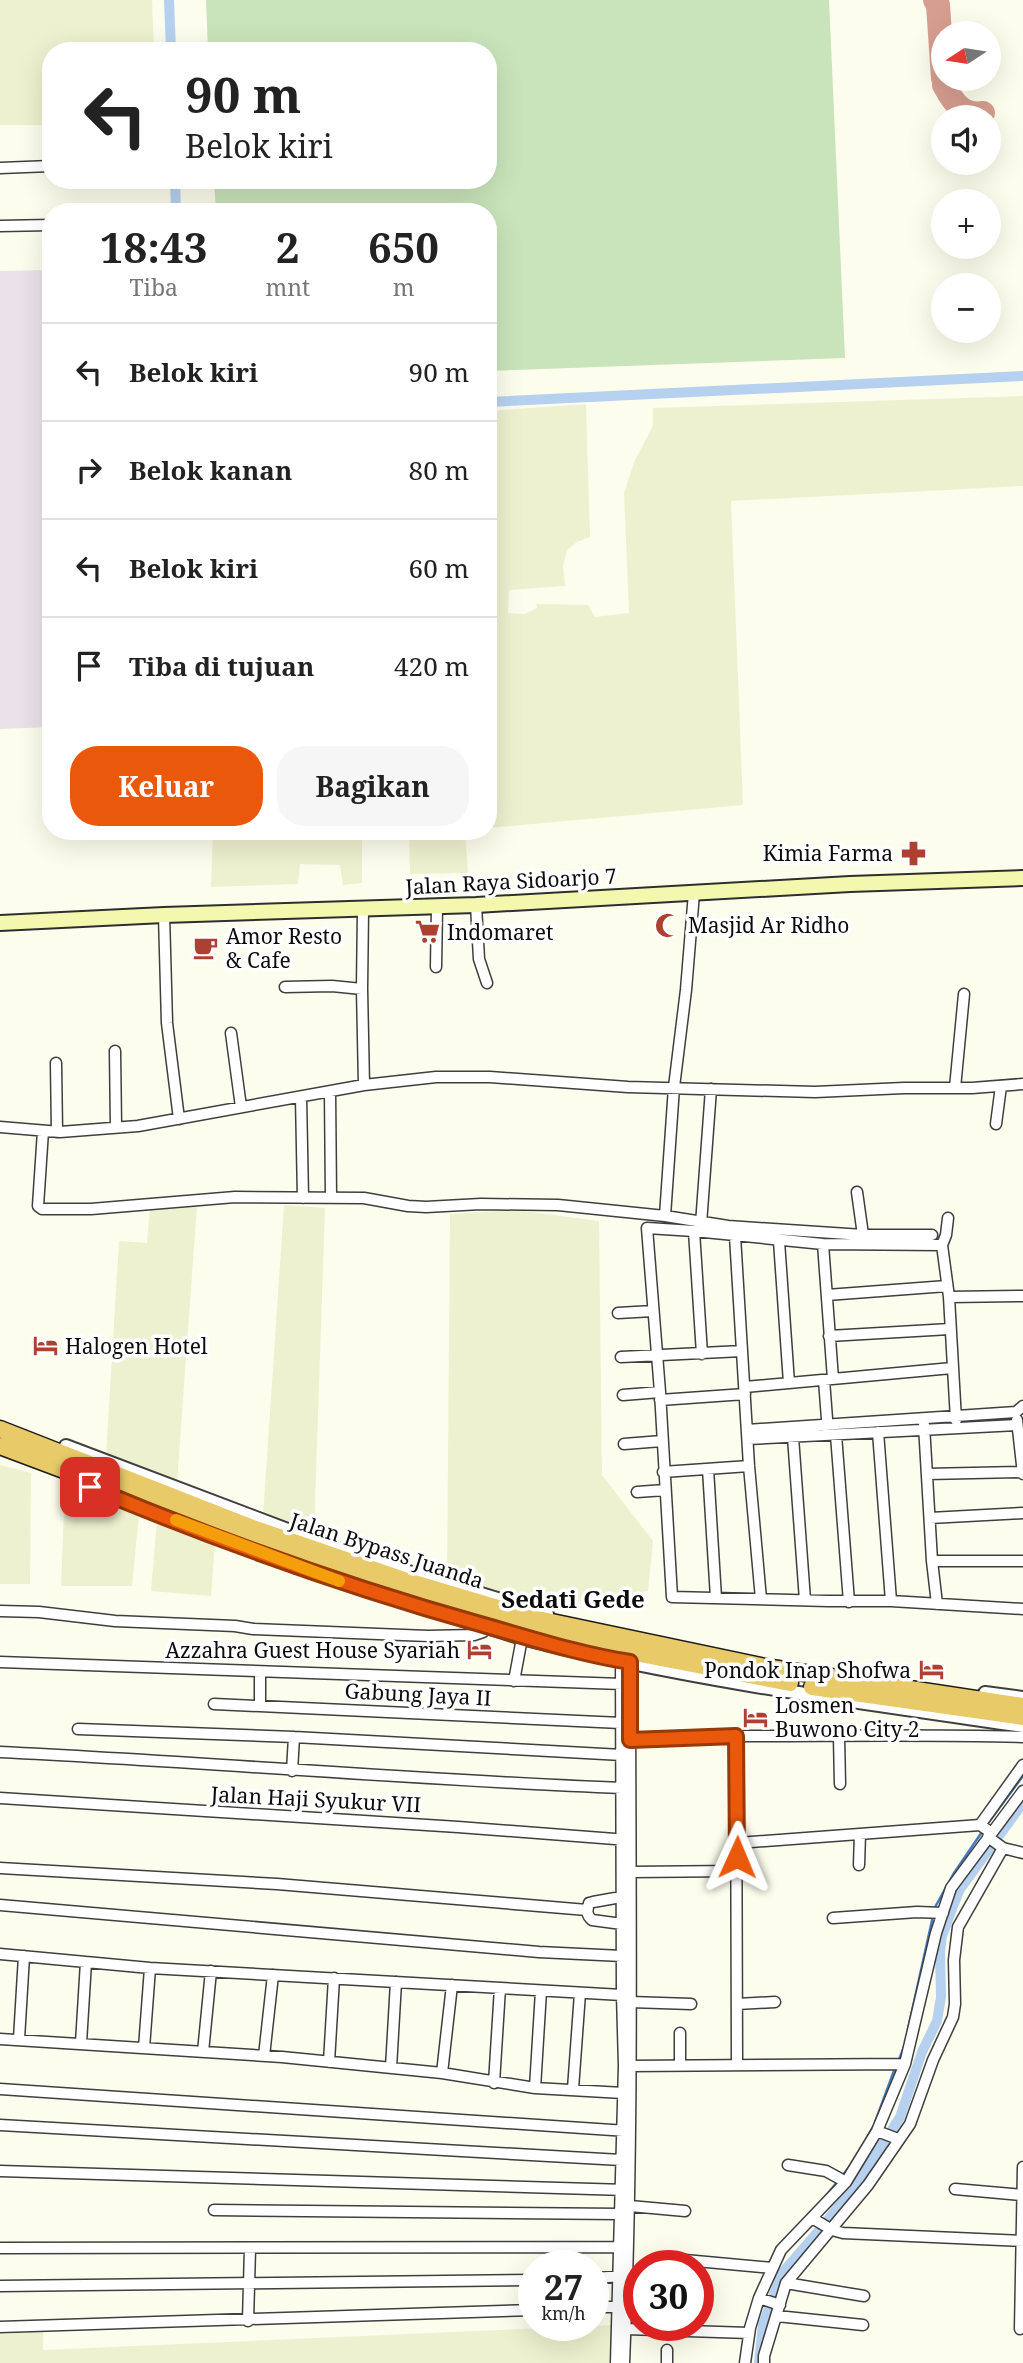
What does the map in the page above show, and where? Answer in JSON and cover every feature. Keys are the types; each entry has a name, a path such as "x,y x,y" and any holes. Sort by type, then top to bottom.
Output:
{"highway":[{"name":"Jalan Bypass Juanda","path":"0,1429 157,1498"},
{"name":"Jalan Bypass Juanda","path":"0,1446 157,1498 248,1532 528,1617 624,1653 728,1676 874,1700 1023,1706"},
{"name":"Jalan Bypass Juanda","path":"624,1653 651,1641 774,1665 888,1682 916,1701 1023,1717"}],"main road":[{"name":"Jalan Raya Sidoarjo 7","path":"0,923 475,905 694,892 1023,878"}],"street":[{"path":"0,168 42,166"},
{"path":"0,226 42,225"},
{"path":"665,1216 674,1087 687,990 694,892"},
{"path":"475,905 480,960 487,983"},
{"path":"436,967 437,906"},
{"path":"363,909 364,1085"},
{"path":"164,915 166,1007 178,1119"},
{"path":"285,987 332,985 362,989"},
{"path":"955,1088 964,994"},
{"path":"231,1033 241,1107"},
{"path":"115,1051 116,1127"},
{"path":"55,1063 57,1132"},
{"path":"0,1127 57,1132 116,1127 178,1119 364,1085 442,1076 628,1087 815,1093 1023,1084"},
{"path":"996,1124 1001,1086"},
{"path":"702,1354 699,1228 711,1089"},
{"path":"330,1092 331,1198"},
{"path":"301,1097 303,1198"},
{"path":"43,1131 38,1206 42,1209 91,1209 235,1197 363,1199 426,1207 481,1204 558,1205 665,1216 699,1228 735,1236 779,1241 942,1245"},
{"path":"857,1192 863,1234"},
{"path":"948,1218 942,1245 948,1292 956,1427"},
{"path":"932,1235 728,1226 647,1228 672,1597 891,1601 1023,1609"},
{"path":"735,1236 749,1466 761,1599"},
{"path":"779,1241 789,1383"},
{"path":"823,1244 829,1336 830,1432 849,1602"},
{"path":"827,1295 948,1292 1023,1296"},
{"path":"618,1313 653,1311"},
{"path":"829,1336 950,1329"},
{"path":"621,1357 742,1351"},
{"path":"623,1395 660,1396 745,1391 789,1383 952,1368"},
{"path":"747,1435 793,1437 923,1417 1020,1409 1017,1425 1023,1473 927,1474"},
{"path":"923,1417 937,1604"},
{"path":"0,1421 157,1498"},
{"path":"747,1435 1017,1425"},
{"path":"878,1432 891,1601"},
{"path":"793,1437 805,1600"},
{"path":"624,1444 663,1441"},
{"path":"0,1453 157,1498 248,1532 359,1557 559,1618 651,1641"},
{"path":"663,1472 749,1466"},
{"path":"708,1469 716,1598"},
{"path":"637,1492 665,1490"},
{"path":"930,1518 1023,1513"},
{"path":"248,1532 297,1567 398,1601 522,1638 624,1653"},
{"path":"933,1562 1023,1560"},
{"path":"0,1611 39,1612 115,1621 373,1634 474,1635 483,1632 488,1626"},
{"path":"514,1681 522,1638"},
{"path":"623,2256 620,2247 621,2214 626,2190 626,1972 630,1872 622,1788 622,1755 626,1740 621,1723 624,1653"},
{"path":"624,1653 626,1840 621,1898 622,1956 626,1972"},
{"path":"0,1662 622,1684"},
{"path":"260,1672 260,1706"},
{"path":"888,1682 1023,1698"},
{"path":"916,1701 1023,1726"},
{"name":"Gabung Jaya II","path":"214,1704 621,1723"},
{"path":"78,1729 295,1737 622,1755"},
{"path":"626,1740 937,1734 1023,1737"},
{"path":"736,1736 737,2063"},
{"path":"292,1771 295,1737"},
{"path":"839,1737 840,1784"},
{"path":"0,1752 622,1788"},
{"path":"744,2363 745,2330 810,2252 842,2180 888,2135 910,2124 933,2060 953,2017 954,1959 958,1927 968,1906 990,1835 1023,1765"},
{"path":"764,2363 777,2316 770,2302 769,2268 782,2250 823,2225 868,2185 888,2135 900,2064 936,1933 937,1913 951,1888 1023,1791"},
{"name":"Jalan Haji Syukur VII","path":"0,1798 626,1840"},
{"path":"738,1843 859,1834 990,1835 1023,1853"},
{"path":"859,1834 859,1865"},
{"path":"0,1868 277,1884 587,1910"},
{"path":"630,1872 737,1871"},
{"path":"621,1898 589,1903 587,1910 588,1917 592,1920 622,1924"},
{"path":"0,1905 539,1952 622,1956"},
{"path":"832,1917 937,1913"},
{"path":"0,1954 150,1968 580,1993 691,2004"},
{"path":"19,2039 24,1956"},
{"path":"81,2043 86,1962"},
{"path":"144,2048 150,1968"},
{"path":"203,2052 211,1971"},
{"path":"264,2056 273,1975"},
{"path":"329,2062 334,1978"},
{"path":"391,2068 396,1982"},
{"path":"442,2073 452,1985"},
{"path":"494,2083 500,1988"},
{"path":"535,2088 541,1991"},
{"path":"573,2089 580,1993"},
{"path":"737,2004 775,2002"},
{"path":"680,2033 680,2065"},
{"path":"0,2039 264,2056 442,2073 535,2088 623,2093"},
{"path":"628,2066 737,2063 900,2064"},
{"path":"628,2066 623,2093 627,2131 621,2160 630,2206 629,2250"},
{"path":"0,2089 627,2131"},
{"path":"0,2125 621,2160"},
{"path":"788,2165 826,2171 842,2180"},
{"path":"1020,2329 1023,2167"},
{"path":"0,2171 626,2190"},
{"path":"955,2189 1022,2195"},
{"path":"630,2206 685,2211"},
{"path":"214,2210 621,2214"},
{"path":"823,2225 843,2233 1023,2241"},
{"path":"0,2248 620,2247"},
{"path":"248,2320 250,2248"},
{"path":"714,2263 769,2268"},
{"path":"0,2286 518,2280"},
{"path":"786,2283 864,2296"},
{"path":"0,2327 518,2311"},
{"path":"777,2316 863,2325"},
{"path":"616,2363 623,2319"},
{"path":"714,2326 745,2330"},
{"path":"714,2326 745,2330"},
{"path":"624,2341 624,2363"},
{"path":"667,2350 667,2363"}],"shaded area":[{"path":"42,270 42,727 0,729 0,271"}],"green space":[{"path":"0,0 152,0 154,42 42,42 42,125 0,125"},
{"path":"206,0 829,0 845,358 497,371 497,203 215,203 215,189 497,189 497,42 208,42"},
{"path":"1023,396 1023,486 731,501 743,805 497,827 497,410 586,404 590,537 567,550 563,566 565,586 509,590 508,613 525,614 537,608 536,604 588,605 595,617 629,613 624,493 635,460 653,426 653,408"},
{"path":"213,840 362,840 362,883 343,885 340,865 300,864 298,884 211,887"},
{"path":"409,840 466,840 468,873 410,874"},
{"path":"284,1205 325,1208 314,1534 263,1516"},
{"path":"197,1206 177,1484 106,1456 119,1241 147,1243 150,1208"},
{"path":"515,1210 599,1221 602,1475 653,1541 648,1591 575,1602 504,1597 447,1581 450,1214"},
{"path":"0,1465 31,1473 30,1584 0,1584"},
{"path":"65,1484 139,1515 132,1586 61,1586"},
{"path":"157,1520 215,1542 211,1596 151,1591"},
{"path":"609,2325 612,2325 609,2363 0,2363 0,2334 43,2331 43,2350 518,2329 518,2341 609,2341"}],"waterway":[{"path":"169,0 171,42"},
{"path":"175,189 176,203"},
{"path":"497,402 1023,376"},
{"path":"986,1826 1023,1776"},
{"path":"759,2363 763,2324 782,2273 828,2220 870,2164 900,2117 922,2052 937,2021 941,1997 942,1936 953,1906 960,1889 1023,1803"},
{"path":"934,1909 982,1832"},
{"path":"908,2029 933,1916"},
{"path":"898,2062 906,2042"},
{"path":"821,2202 854,2161 874,2125 895,2068"},
{"path":"768,2266 778,2247"}],"taxiway":[{"path":"935,0 939,21"},
{"path":"948,91 958,105"}],"slow traffic":[{"path":"176,1520 339,1581"}],"place":[{"name":"Kimia Farma","path":"913,853"},
{"name":"Masjid Ar Ridho","path":"668,925"},
{"name":"Indomaret","path":"427,932"},
{"name":"Amor Resto & Cafe","path":"206,948"},
{"name":"Halogen Hotel","path":"45,1346"},
{"name":"Azzahra Guest House Syariah","path":"480,1650"},
{"name":"Pondok Inap Shofwa","path":"931,1670"},
{"name":"Losmen Buwono City 2","path":"755,1717"}],"district":[{"name":"Sedati Gede","path":"573,1598"}],"route":[{"path":"90,1487 297,1567 398,1601 522,1638 630,1662 630,1740 736,1736 737,1857"}]}
